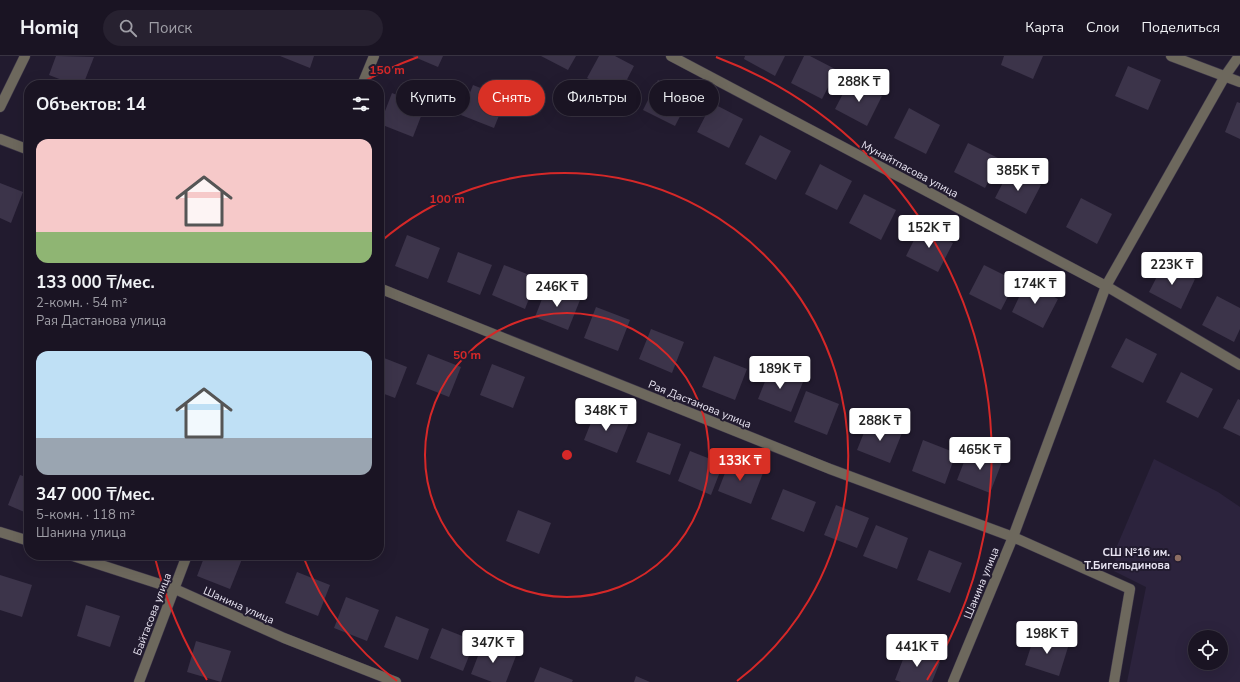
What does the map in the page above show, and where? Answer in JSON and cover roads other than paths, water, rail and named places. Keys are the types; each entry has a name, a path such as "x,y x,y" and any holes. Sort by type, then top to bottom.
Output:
{"street":[{"path":"0,107 25,56"},
{"path":"364,80 374,56"},
{"name":"Мунайтпасова улица","path":"671,56 1106,286 1240,364"},
{"path":"1170,56 1240,82"},
{"name":"Шанина улица","path":"953,682 1013,537 1106,286 1225,76 1239,56"},
{"path":"0,139 24,148"},
{"name":"Рая Дастанова улица","path":"384,290 830,469 1013,537 1130,590 1114,682"},
{"path":"0,532 24,540"},
{"name":"Шанина улица","path":"85,560 175,589 284,638 396,682"},
{"name":"Байтасова улица","path":"139,682 185,560"}],"place":[{"name":"СШ №16 им. Т.Бигельдинова","path":"1178,558"}]}
